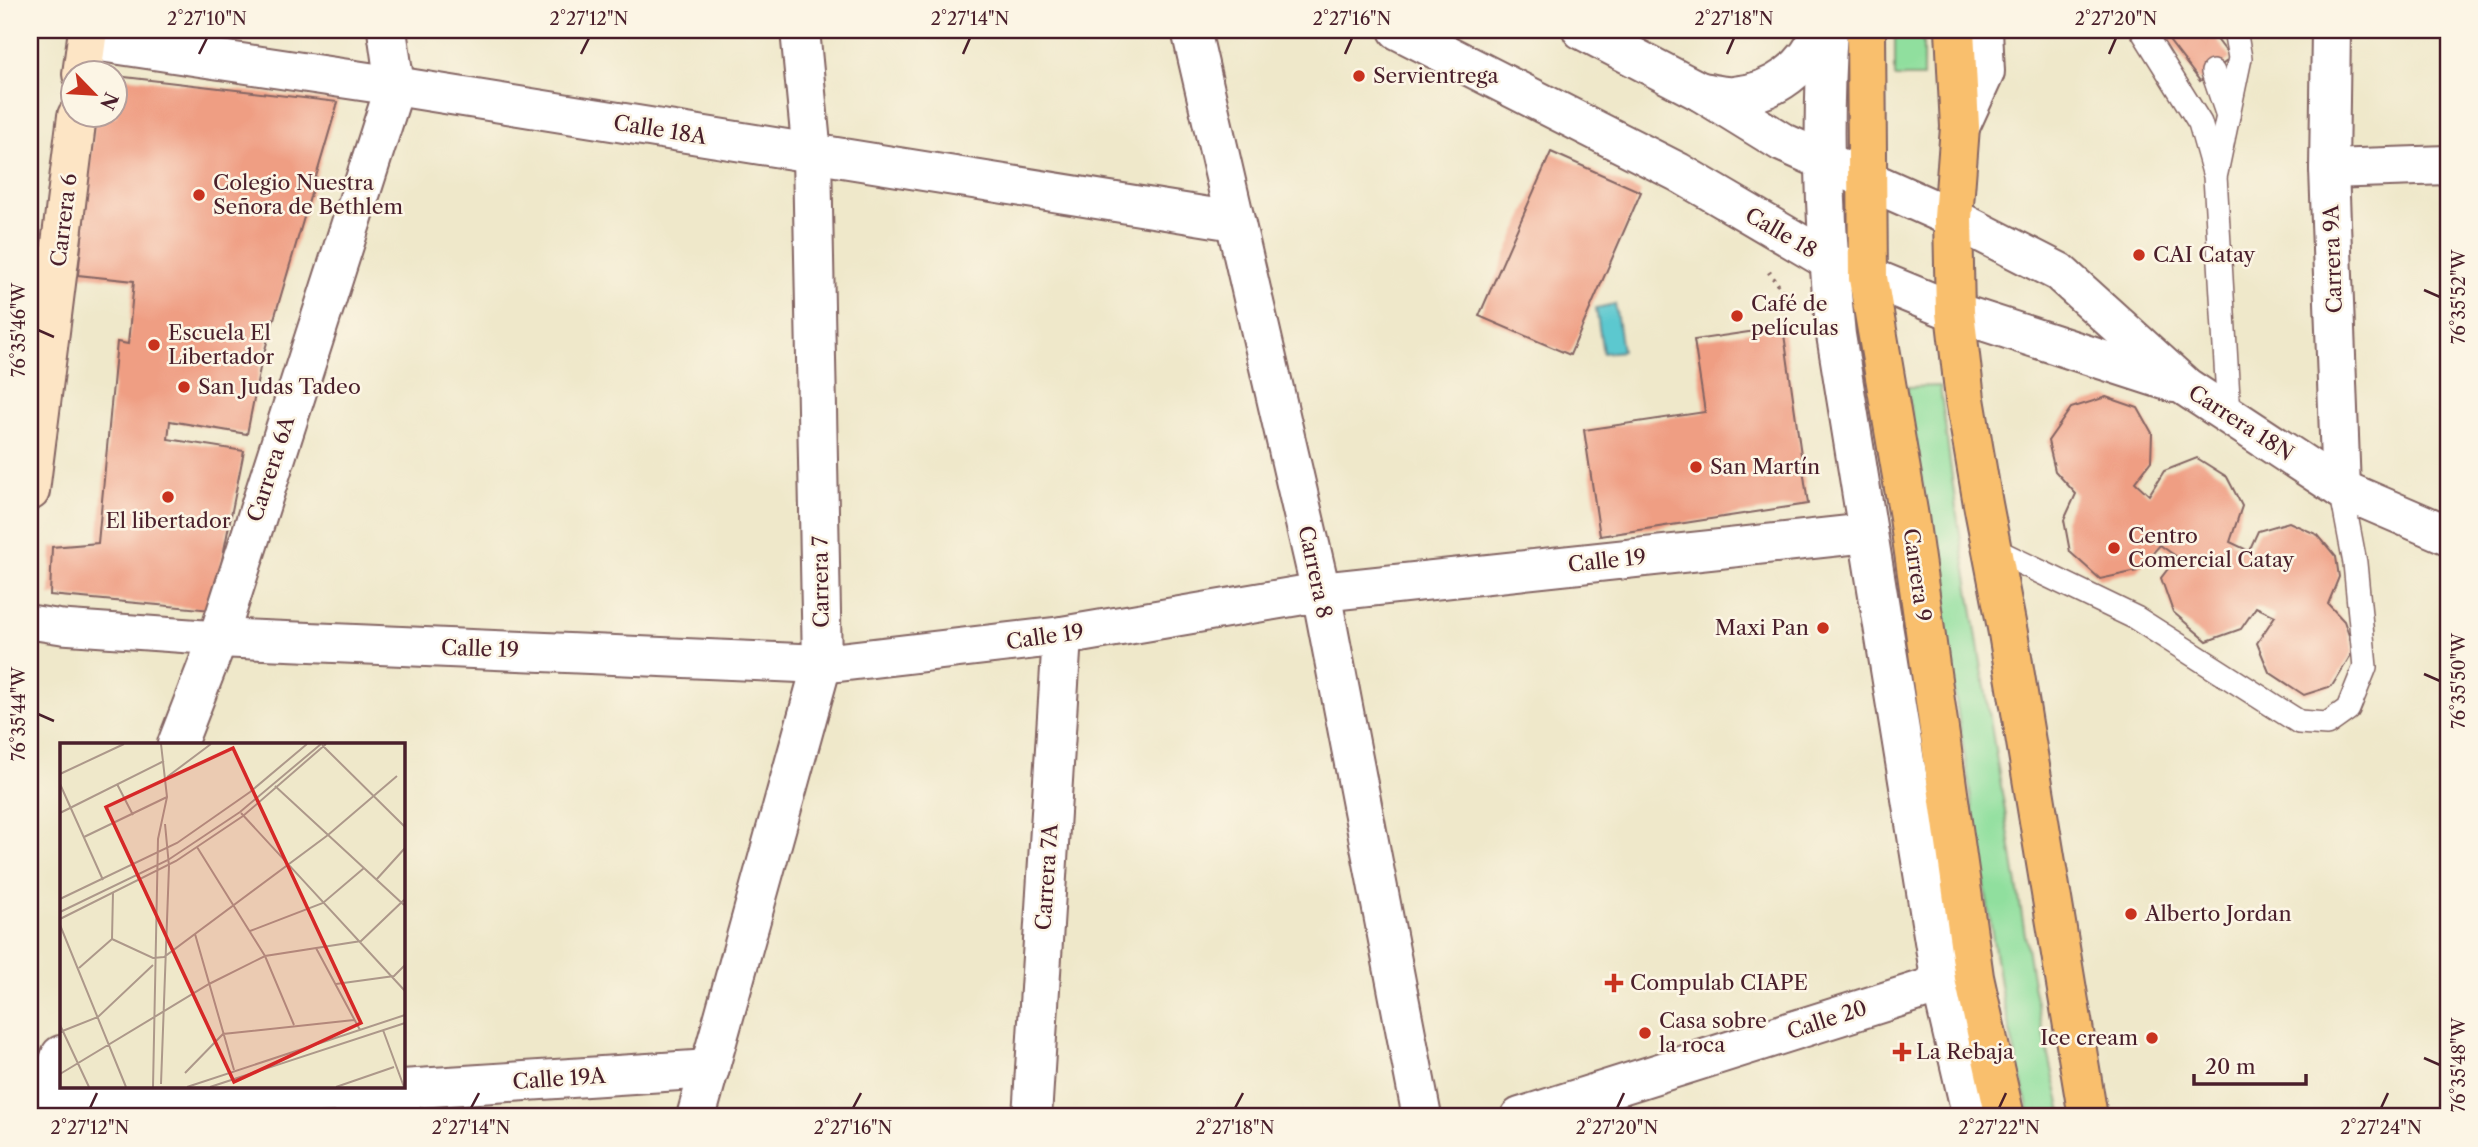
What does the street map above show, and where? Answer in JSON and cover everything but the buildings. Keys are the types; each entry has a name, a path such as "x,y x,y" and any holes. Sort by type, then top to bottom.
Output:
{"main road":[{"name":"Carrera 9","path":"1866,30 1868,278 1909,517 1957,980 2005,1117"},
{"path":"1955,30 1959,127 1953,218 1955,312 1965,399 1993,549 2088,1117"},
{"name":"Carrera 6","path":"30,491 75,130"}],"street":[{"name":"Carrera 6A","path":"177,743 218,638 394,86 387,30"},
{"name":"Carrera 7","path":"695,1117 822,664 812,155 800,30"},
{"name":"Carrera 8","path":"1191,30 1321,592 1422,1117"},
{"name":"Calle 18","path":"1398,30 1678,172 1828,260 1955,312 2186,387"},
{"path":"1582,30 1701,92 1782,142 1953,218"},
{"path":"1701,92 1733,96 1766,89 1795,72 1816,46 1822,30"},
{"path":"1828,30 1823,161 1828,260 1836,335 1868,533 1957,980 1972,1117"},
{"path":"1959,127 1985,72 1983,30"},
{"name":"Carrera 9A","path":"2331,30 2329,169 2341,489"},
{"name":"Calle 18A","path":"85,48 394,86 1234,221"},
{"path":"2329,169 2448,165"},
{"name":"Carrera 18N","path":"1953,218 2059,272 2186,387 2341,489 2448,535"},
{"name":"Calle 19","path":"218,638 822,664 1062,636 1321,592 1868,533"},
{"path":"30,622 62,627 218,638"},
{"name":"Carrera 7A","path":"1032,1117 1062,636"},
{"name":"Calle 20","path":"1520,1117 1957,980"},
{"path":"36,1104 60,1057"},
{"name":"Calle 19A","path":"36,1104 367,1104 710,1069"}],"lane":[{"path":"2142,30 2200,123 2215,176 2229,415"},
{"path":"2215,176 2240,58 2235,30"},
{"path":"2213,72 2228,119"},
{"path":"1993,549 2136,618 2299,722 2327,724 2348,709 2365,667 2355,563 2341,489"}],"green space":[{"path":"1895,30 1923,30 1923,77 1895,77"},
{"path":"1940,386 1956,509 2034,990 2063,1117 2030,1117 2002,997 1907,387"}],"water":[{"path":"1615,304 1622,351 1603,353 1596,308"}],"place":[{"name":"Servientrega","path":"1359,76"},
{"name":"Colegio Nuestra Señora de Bethlem","path":"199,195"},
{"name":"CAI Catay","path":"2139,255"},
{"name":"Café de películas","path":"1737,316"},
{"name":"Escuela El Libertador","path":"154,345"},
{"name":"San Judas Tadeo","path":"184,387"},
{"name":"San Martín","path":"1696,467"},
{"name":"El libertador","path":"168,497"},
{"name":"Centro Comercial Catay","path":"2114,548"},
{"name":"Maxi Pan","path":"1823,628"},
{"name":"Alberto Jordan","path":"2131,914"},
{"name":"Compulab CIAPE","path":"1614,983"},
{"name":"Casa sobre la roca","path":"1645,1033"},
{"name":"Ice cream","path":"2152,1038"},
{"name":"La Rebaja","path":"1902,1052"}]}
